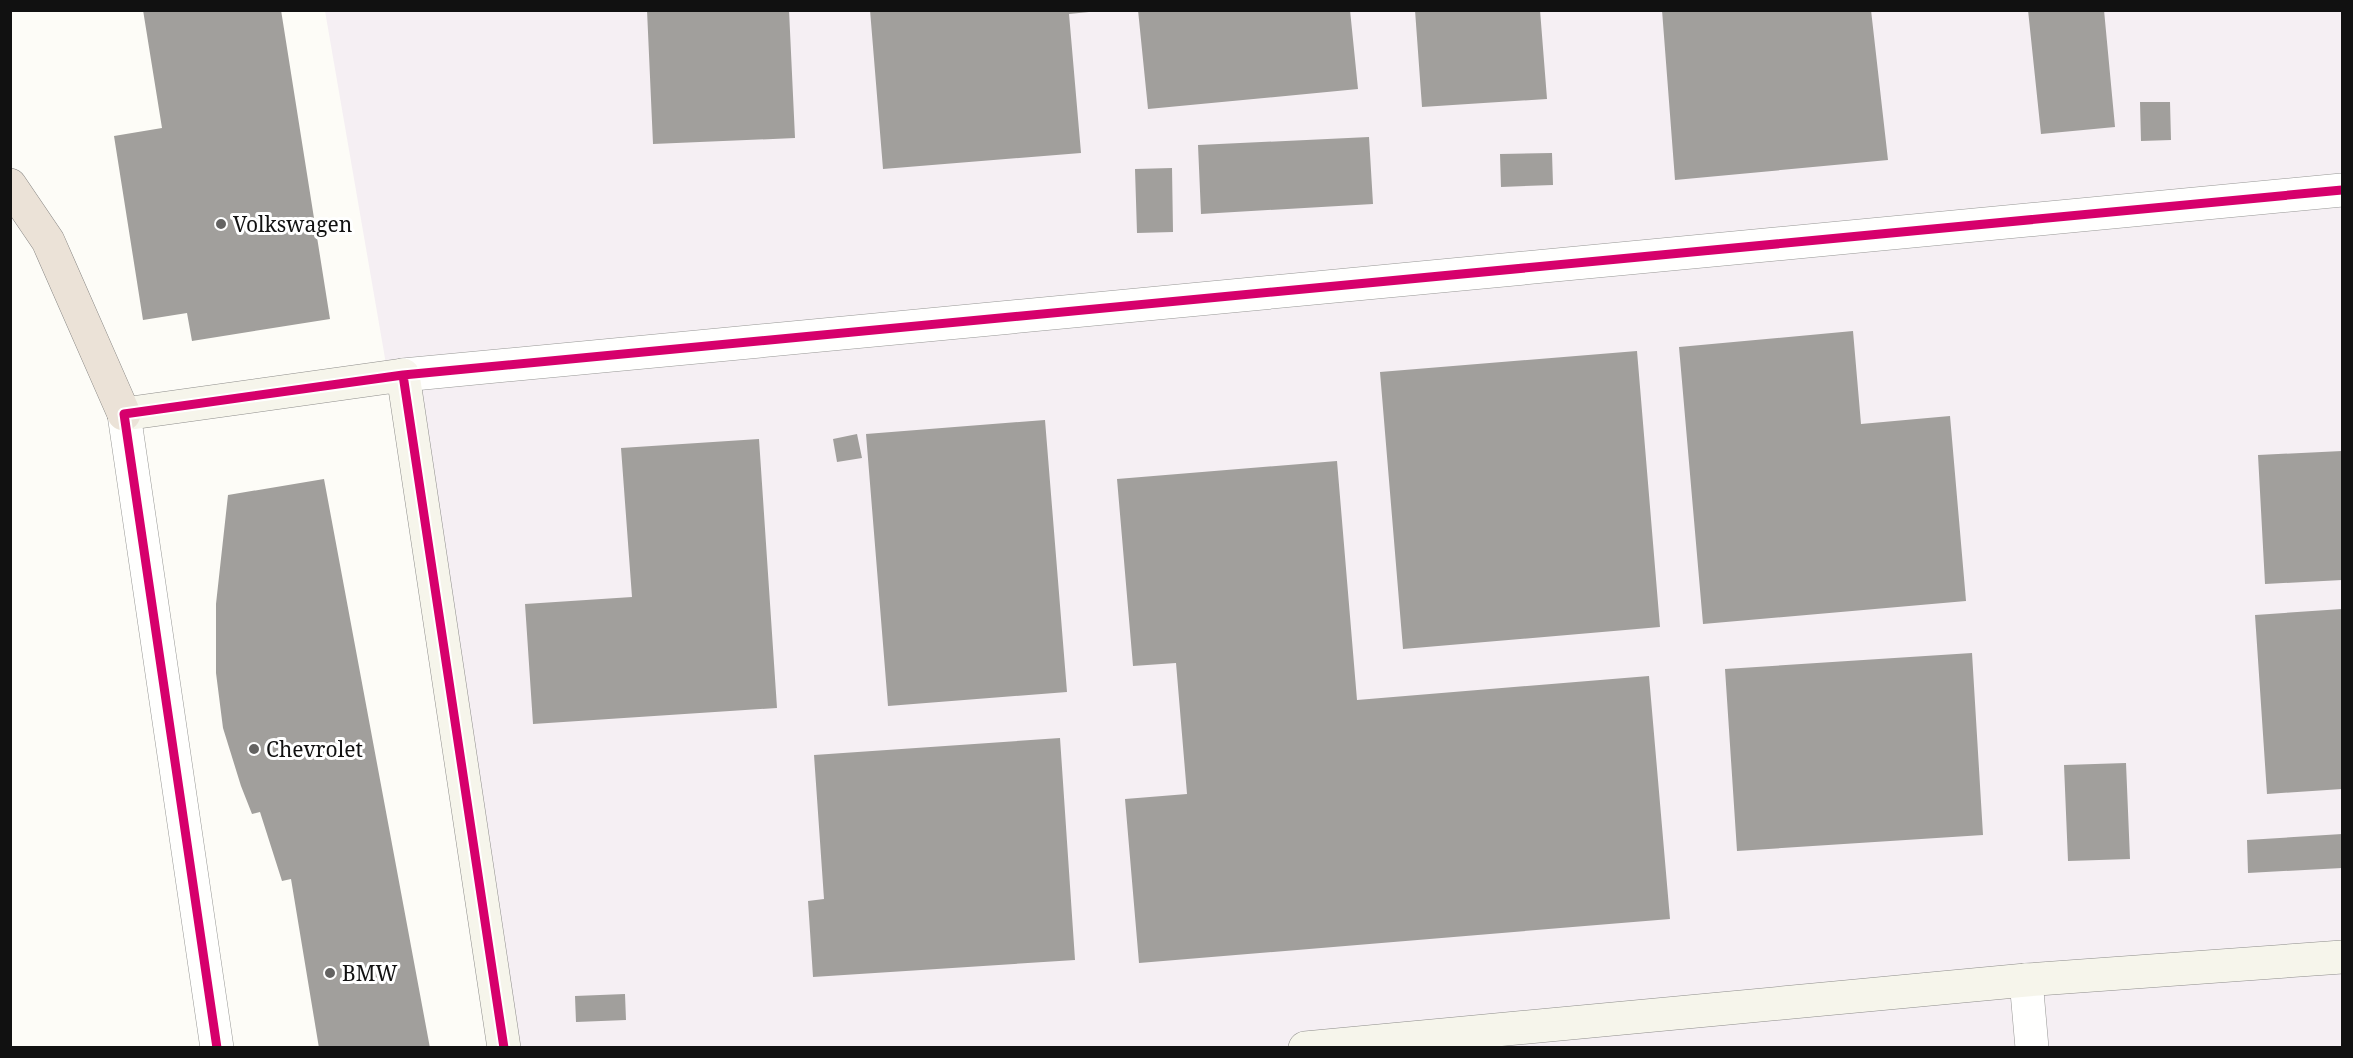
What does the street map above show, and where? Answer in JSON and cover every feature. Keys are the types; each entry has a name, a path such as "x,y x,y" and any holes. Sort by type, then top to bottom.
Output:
{"highway":[{"path":"10,185 48,241 124,414"}],"street":[{"path":"217,1047 124,414 403,375 2343,190"},
{"path":"403,375 504,1047"},
{"path":"1305,1047 2026,980 2343,957"},
{"path":"2026,980 2032,1047"}],"shaded area":[{"path":"325,11 2342,11 2342,1047 504,1047"}],"building":[{"name":"Volkswagen","path":"143,10 281,10 330,319 192,341 187,313 143,320 114,136 162,128"},
{"path":"647,10 789,10 795,138 653,144"},
{"path":"870,10 1089,10 1089,12 1069,14 1081,153 883,169"},
{"path":"1138,10 1350,10 1358,89 1148,109"},
{"path":"1415,10 1540,10 1547,99 1422,107"},
{"path":"1662,10 1871,10 1888,160 1675,180"},
{"path":"2028,10 2104,10 2115,127 2041,134"},
{"path":"2140,102 2170,102 2171,140 2141,141"},
{"path":"1369,137 1373,204 1201,214 1198,145"},
{"path":"1552,153 1553,185 1501,187 1500,154"},
{"path":"1172,168 1173,232 1137,233 1135,169"},
{"path":"1853,331 1861,424 1950,416 1966,601 1703,624 1679,347"},
{"path":"1637,351 1660,627 1403,649 1380,372"},
{"path":"1045,420 1067,692 888,706 866,434"},
{"path":"857,434 862,458 837,462 833,439"},
{"path":"759,439 777,708 533,724 525,604 632,597 621,448"},
{"path":"2342,451 2342,580 2265,584 2258,455"},
{"path":"1337,461 1357,700 1649,676 1670,919 1139,963 1125,799 1187,794 1176,663 1133,666 1117,479"},
{"path":"324,479 430,1048 319,1048 291,879 282,881 260,812 252,814 223,728 216,673 216,604 228,495"},
{"path":"2342,609 2342,789 2267,794 2255,615"},
{"path":"1972,653 1983,835 1737,851 1725,669"},
{"path":"1060,738 1075,960 813,977 808,901 824,899 814,755"},
{"path":"2126,763 2130,859 2068,861 2064,765"},
{"path":"2342,834 2342,868 2248,873 2247,840"},
{"path":"625,994 626,1020 576,1022 575,996"}],"cycle path":[{"path":"403,375 2342,190"},
{"path":"217,1048 124,414 403,375 504,1048"}],"place":[{"name":"Volkswagen","path":"221,224"},
{"name":"Chevrolet","path":"254,749"},
{"name":"BMW","path":"330,973"}]}
